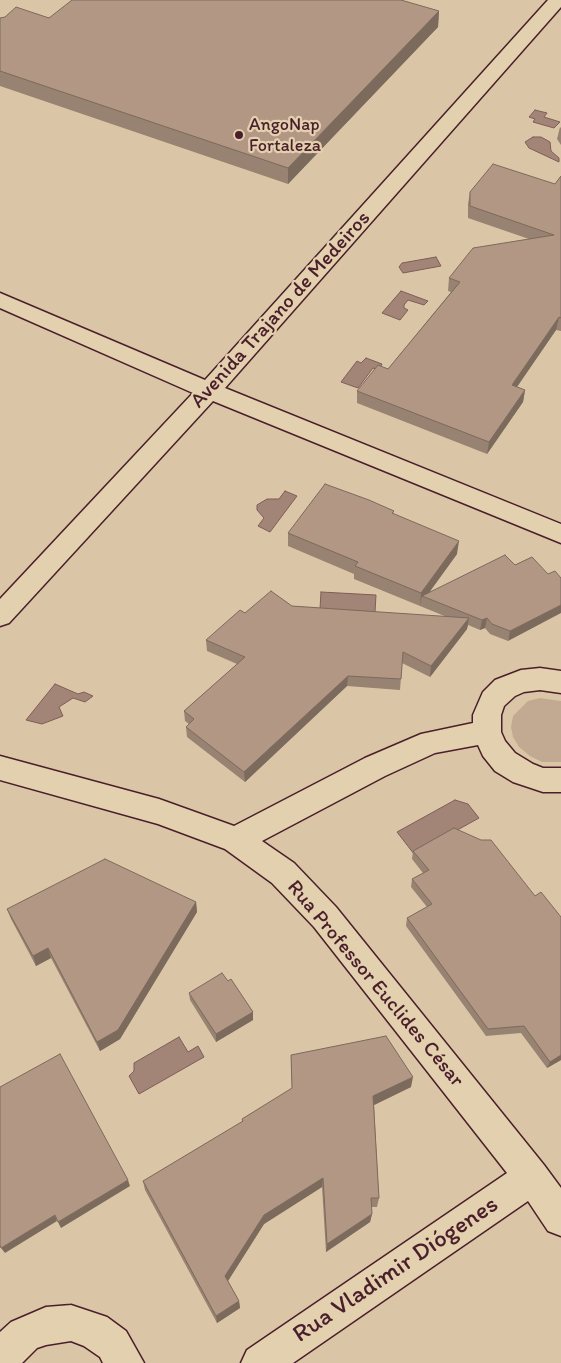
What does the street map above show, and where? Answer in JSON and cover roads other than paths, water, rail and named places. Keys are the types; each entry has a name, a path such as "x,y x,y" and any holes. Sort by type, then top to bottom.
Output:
{"street":[{"name":"Avenida Trajano de Medeiros","path":"0,616 209,391 558,0"},
{"path":"0,300 209,391 561,534"},
{"path":"561,682 540,679 522,681 505,688 493,700 487,715 487,732 493,748 506,762 523,773 543,780 561,780"},
{"path":"236,840 375,767 431,742 487,732"},
{"name":"Rua Professor Euclides César","path":"0,768 160,812 236,840 283,873 324,917 532,1177 561,1218"},
{"name":"Rua Vladimir Diógenes","path":"260,1363 532,1177"},
{"path":"0,1362 5,1353 24,1335 46,1326 71,1323 94,1330 113,1344 125,1363"}],"place":[{"name":"AngoNap Fortaleza","path":"239,135"}]}
